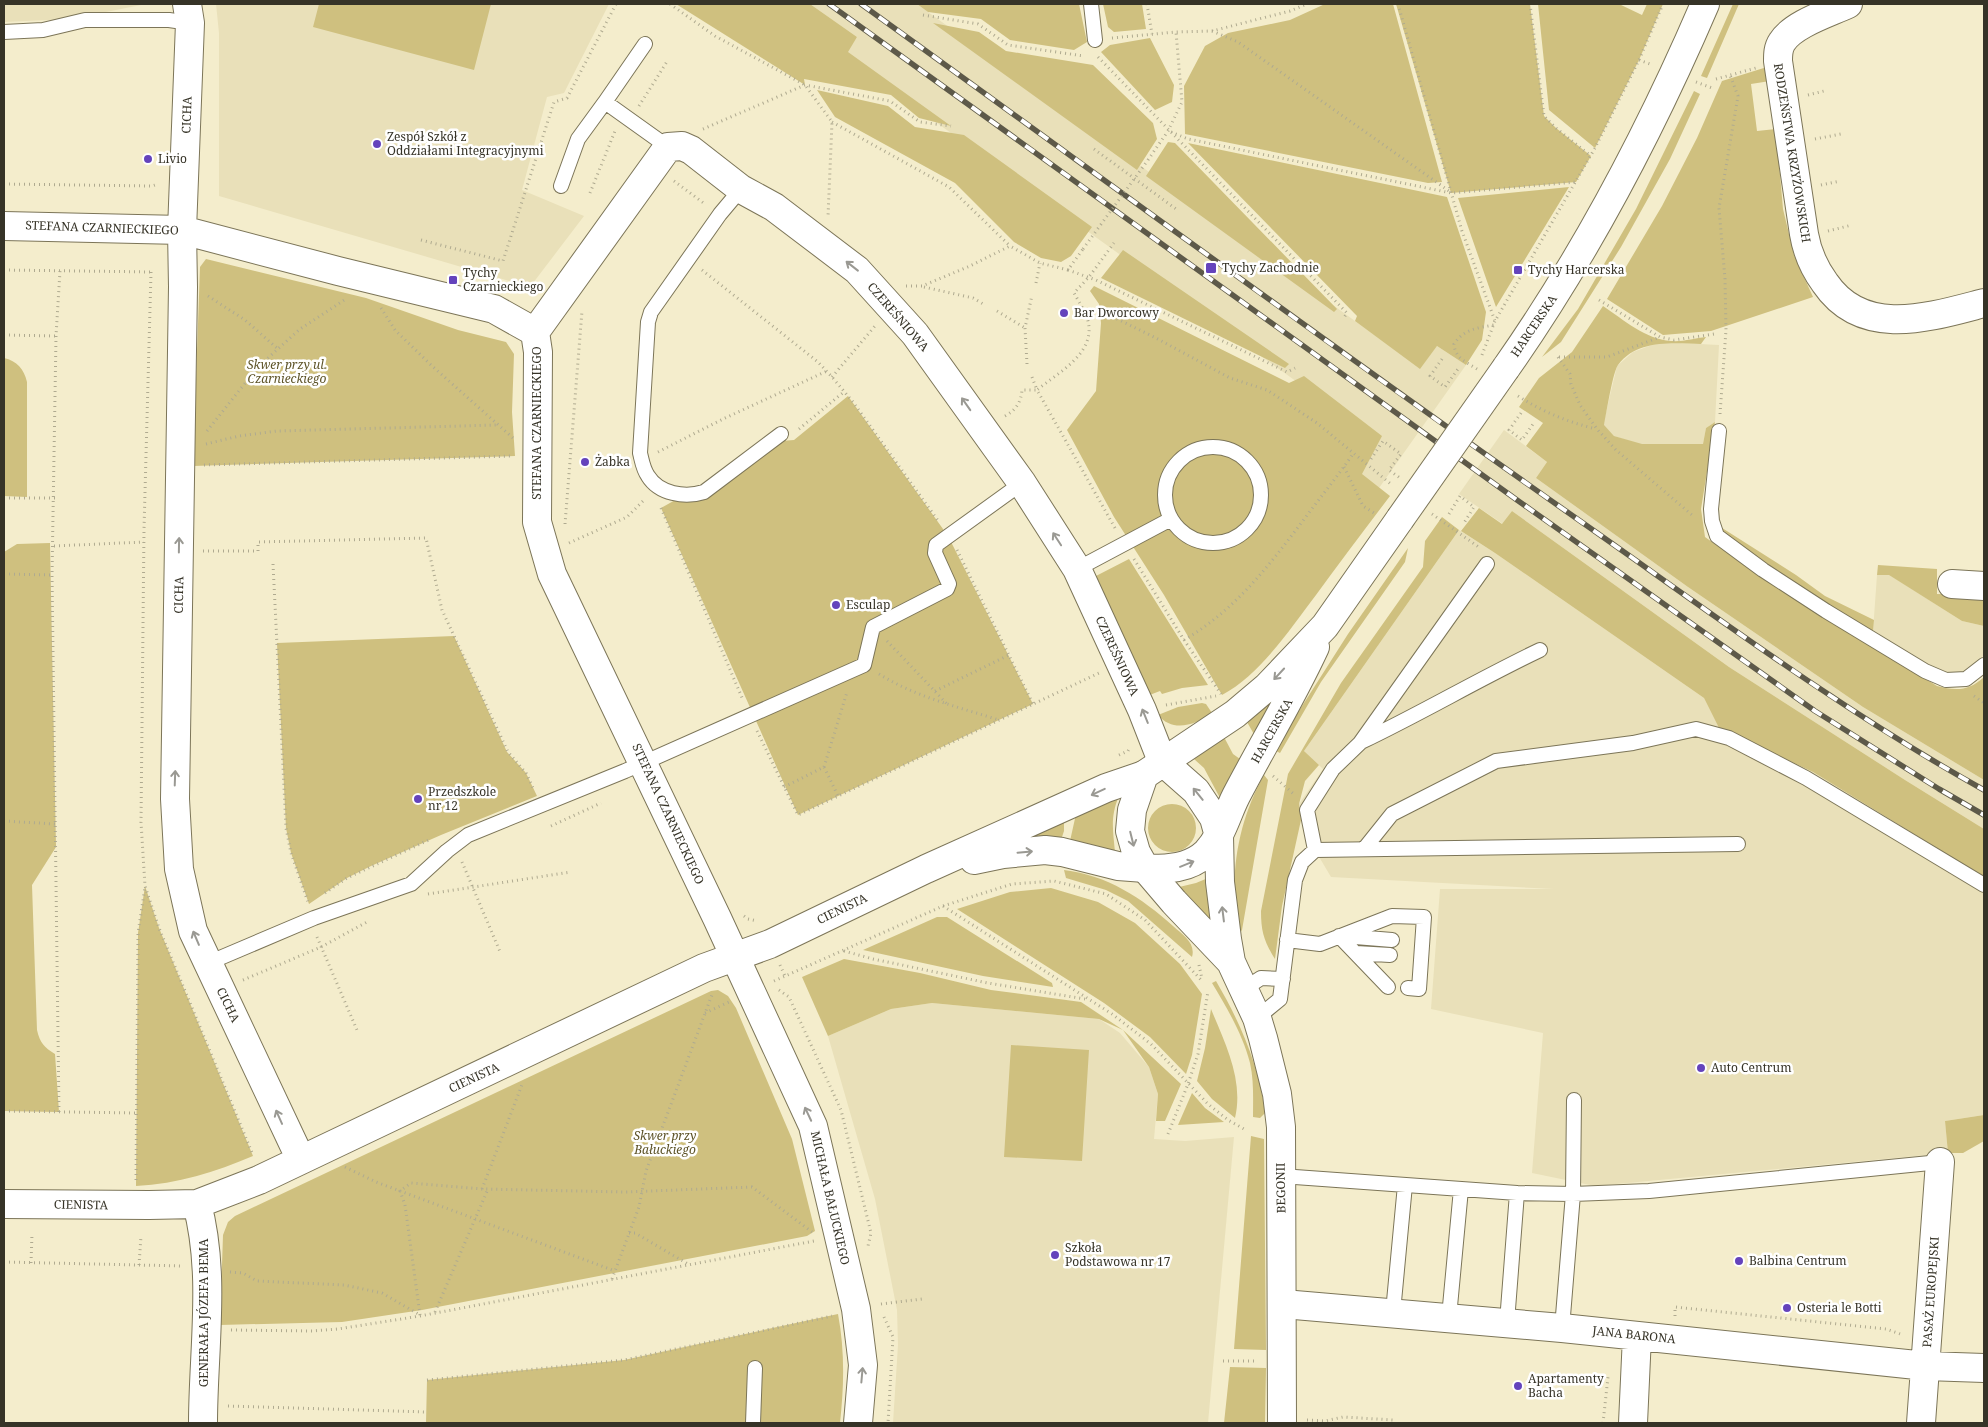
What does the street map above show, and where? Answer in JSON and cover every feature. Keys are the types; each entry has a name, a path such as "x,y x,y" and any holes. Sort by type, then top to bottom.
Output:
{"street":[{"name":"HARCERSKA","path":"1219,836 1235,798 1291,697 1325,626 1390,513 1506,368 1535,327 1581,254 1631,163 1675,74 1705,4"},
{"name":"RODZEŃSTWA KRZYŻOWSKICH","path":"1848,4 1792,31 1780,44 1778,61 1806,247 1819,275 1830,290 1842,303 1856,312 1868,316 1915,319 1984,303"},
{"name":"CICHA","path":"188,13 182,230 183,287 175,822 182,890 194,931 296,1150"},
{"name":"CZEREŚNIOWA","path":"668,147 682,146 691,150 741,189 774,207 857,270 915,334 1022,484 1076,569 1142,710 1153,768"},
{"path":"535,332 668,147"},
{"name":"STEFANA CZARNIECKIEGO","path":"4,226 182,230 494,309 535,332 538,352 537,522 552,574 736,957"},
{"path":"1952,584 1984,586"},
{"name":"HARCERSKA","path":"1153,768 1241,709 1267,687 1325,626"},
{"path":"1153,768 1196,791 1214,818 1219,836 1205,854 1183,866 1166,870 1145,868 1136,852 1130,830 1132,810 1153,768"},
{"name":"CIENISTA","path":"4,1204 197,1204 259,1180 296,1150 704,968 770,944 926,869 1153,768"},
{"name":"BEGONII","path":"1219,836 1222,898 1232,962 1257,1018 1277,1094 1280,1126 1283,1304 1291,1421"},
{"name":"CIENISTA","path":"926,869 1003,854 1045,850 1062,852 1118,866 1145,868"},
{"name":"BEGONII","path":"1145,868 1192,921 1232,962"},
{"name":"MICHAŁA BAŁUCKIEGO","path":"736,957 814,1126 856,1309 863,1365 858,1423"},
{"name":"PASAŻ EUROPEJSKI","path":"1921,1423 1940,1162"},
{"name":"GENERAŁA JÓZEFA BEMA","path":"197,1204 206,1244 203,1423"},
{"name":"JANA BARONA","path":"1283,1304 1507,1322 1672,1339 1926,1355 1984,1368"},
{"path":"1633,1423 1637,1336"}],"lane":[{"path":"1091,4 1095,40"},
{"path":"4,32 43,30 85,20 169,20 188,13"},
{"path":"561,186 578,139 645,44"},
{"path":"605,102 668,147"},
{"path":"741,189 720,214 658,299 651,312 648,322 640,453 649,478 656,489 692,496 704,492 781,434"},
{"path":"1719,431 1711,509 1712,521 1717,536 1826,611 1925,671 1946,680 1966,679 1984,665"},
{"path":"1224,448 1236,452 1254,469 1260,481 1261,505 1257,517 1241,535 1224,542 1206,543 1193,540 1182,532 1172,520 1167,511 1165,499 1166,486 1170,474 1177,463 1187,454 1198,449 1224,448"},
{"path":"208,963 309,920 411,884 468,835 643,763 859,667 873,626 947,589 949,584 935,553 936,545 1022,484"},
{"path":"1076,569 1172,520"},
{"path":"1315,850 1307,810 1309,806 1333,769 1360,742 1487,564"},
{"path":"1360,742 1402,722 1485,676 1540,650"},
{"path":"1364,849 1392,814 1496,761 1633,743 1696,729 1729,738 1806,778 1984,885"},
{"path":"1257,1018 1280,999 1295,880 1302,862 1315,850 1738,844"},
{"path":"1287,940 1320,944 1392,916 1424,917 1417,941 1415,973 1419,989 1408,988"},
{"path":"1339,936 1392,940"},
{"path":"1339,936 1388,987"},
{"path":"1356,953 1390,955"},
{"path":"1372,970 1390,971"},
{"path":"1244,989 1261,978 1283,980"},
{"path":"1562,1328 1573,1194 1574,1100"},
{"path":"1281,1176 1517,1193 1573,1194 1649,1191 1940,1162"},
{"path":"1392,1312 1405,1185"},
{"path":"1448,1317 1461,1189"},
{"path":"1507,1322 1517,1193"},
{"path":"753,1423 755,1368"}],"path":[{"path":"421,240 503,261 554,102 567,98 616,4"},
{"path":"670,4 715,36 805,85 890,101 920,122 951,126"},
{"path":"1147,4 1152,34"},
{"path":"1307,4 1290,11 1212,31 1176,32 1095,40 1097,56 1347,313 1344,319"},
{"path":"1398,4 1462,231 1495,321"},
{"path":"1530,4 1544,116 1591,156"},
{"path":"1482,355 1495,321 1591,156 1639,60 1663,4"},
{"path":"923,15 978,24 1008,45 1088,56"},
{"path":"1212,31 1238,42 1451,193"},
{"path":"1068,270 1159,146 1182,102 1176,32"},
{"path":"1716,79 1778,61"},
{"path":"1719,431 1726,330 1725,278 1719,208 1738,96 1730,75"},
{"path":"1696,82 1712,88"},
{"path":"805,85 832,122 949,187 1010,246 1040,263 1068,270 1089,278 1287,372 1295,368"},
{"path":"702,130 805,85"},
{"path":"828,217 832,122"},
{"path":"1168,131 1188,138 1451,193 1576,182"},
{"path":"1812,140 1841,134"},
{"path":"1094,149 1176,209"},
{"path":"672,180 720,214"},
{"path":"1817,185 1840,181"},
{"path":"4,184 152,186 160,183"},
{"path":"1825,232 1852,224"},
{"path":"999,419 1012,412 1021,400 1022,390 1037,390 1075,361 1081,353 1088,340 1088,323 1074,293 1089,278 1114,243"},
{"path":"922,286 970,266 1010,246"},
{"path":"688,259 827,371 844,391 956,548 1033,704"},
{"path":"1036,282 1040,263"},
{"path":"4,270 151,272"},
{"path":"59,1112 52,575 54,546 56,336 60,271"},
{"path":"902,286 922,286 974,298 985,305"},
{"path":"204,293 244,320 278,349"},
{"path":"202,437 258,367 300,329 353,294"},
{"path":"1027,364 1025,328 1032,294"},
{"path":"1599,300 1660,337 1674,340 1714,334"},
{"path":"377,301 395,330 431,365 516,440"},
{"path":"564,527 582,310"},
{"path":"1083,310 1111,316 1230,378 1266,390 1318,422 1353,454 1399,490"},
{"path":"997,311 1025,328"},
{"path":"832,376 877,323"},
{"path":"4,336 56,336"},
{"path":"1660,337 1607,357 1558,357 1570,374 1571,384 1580,405 1610,443 1717,536"},
{"path":"1442,359 1430,376 1445,387 1458,369"},
{"path":"642,460 723,419 827,371"},
{"path":"1032,377 1037,390 1125,545 1184,640 1222,695"},
{"path":"781,434 792,434 844,391"},
{"path":"1521,414 1509,430 1522,440 1533,424"},
{"path":"200,446 239,436 277,431 497,424"},
{"path":"1371,459 1383,441 1401,454 1389,470 1401,479"},
{"path":"1184,640 1204,628 1227,610 1264,572 1353,454"},
{"path":"203,466 515,456"},
{"path":"1344,467 1363,506 1376,514 1390,513"},
{"path":"568,544 627,517 656,489 750,716 798,815 1105,670"},
{"path":"1449,514 1460,496 1474,508 1464,523"},
{"path":"4,498 54,498"},
{"path":"1431,513 1488,554 1487,564"},
{"path":"566,535 570,552"},
{"path":"202,551 258,551 258,542 426,538 442,610 508,752 526,773 541,805"},
{"path":"54,546 144,542"},
{"path":"273,564 286,828 291,853 309,904 316,899"},
{"path":"4,574 52,575"},
{"path":"873,626 948,704"},
{"path":"935,691 1009,655"},
{"path":"784,787 824,767 859,667 897,686 1000,720"},
{"path":"1142,710 1222,695 1230,691"},
{"path":"1112,758 1128,751 1131,745"},
{"path":"824,767 838,796"},
{"path":"1277,778 1309,806"},
{"path":"550,826 608,800"},
{"path":"4,821 55,824"},
{"path":"324,894 347,878 432,838"},
{"path":"455,845 501,954"},
{"path":"426,894 571,872"},
{"path":"768,983 943,906 1012,884 1054,881 1106,894 1145,920 1203,982"},
{"path":"136,1186 138,933 145,886"},
{"path":"943,906 1112,1014 1151,1044 1208,1104 1221,1115 1244,1128"},
{"path":"740,913 748,919 760,920"},
{"path":"309,920 357,1030"},
{"path":"241,981 321,947 367,922"},
{"path":"843,950 873,959 988,984 1088,999"},
{"path":"612,1279 639,1206 646,1172 716,985"},
{"path":"1168,1134 1198,1054 1208,991"},
{"path":"705,1013 736,998"},
{"path":"482,1189 524,1080"},
{"path":"4,1111 136,1113"},
{"path":"248,1158 296,1150"},
{"path":"342,1166 400,1191 615,1271"},
{"path":"400,1191 411,1182 482,1189 642,1191 752,1187 814,1234"},
{"path":"434,1313 488,1189"},
{"path":"400,1191 404,1205 420,1316"},
{"path":"629,1233 635,1233 688,1265"},
{"path":"31,1263 32,1234"},
{"path":"139,1265 141,1236"},
{"path":"225,1330 321,1330 420,1316 822,1240"},
{"path":"4,1262 192,1266"},
{"path":"225,1272 243,1273 257,1281 344,1285 382,1293 420,1316"},
{"path":"877,1304 922,1299"},
{"path":"1672,1339 1675,1308 1886,1328 1926,1355"},
{"path":"427,1380 624,1360 838,1314"},
{"path":"224,1406 427,1412"},
{"path":"1291,1421 1325,1422 1343,1417 1393,1420 1392,1423"}],"shaded area":[{"path":"4,4 146,4 71,19 4,22"},
{"name":"Zespół Szkół z Oddziałami Integracyjnymi","path":"216,4 609,4 564,93 547,97 522,190 584,216 530,287 219,196 219,33"},
{"path":"810,4 917,4 1420,368 1437,346 1466,365 1379,488 1361,474 1379,441 844,56 857,37"},
{"path":"1660,342 1719,345 1715,422 1706,428 1703,444 1642,445 1614,436 1603,425 1617,366 1633,352"},
{"path":"1504,430 1547,462 1536,478 1688,587 1863,707 1984,780 1984,829 1729,667 1512,511 1503,524 1459,494"},
{"path":"1459,530 1704,698 1719,728 1813,772 1984,877 1984,1115 1945,1121 1948,1153 1595,1186 1532,1173 1543,1033 1431,1009 1440,889 1554,889 1331,877 1315,850 1301,820 1299,804 1323,769 1304,751"},
{"path":"1888,574 1962,621 1984,626 1984,654 1977,666 1957,675 1940,673 1873,631 1877,575"},
{"name":"Szkoła Podstawowa nr 17","path":"932,1003 1099,1019 1120,1033 1149,1067 1158,1094 1154,1139 1185,1141 1234,1137 1208,1423 893,1423 898,1345 897,1310 875,1199 828,1036 891,1009"}],"green space":[{"path":"319,4 491,4 474,70 313,27"},
{"path":"676,4 810,4 857,37 848,52 951,126 919,118 891,95 804,79 805,85"},
{"path":"917,4 1079,4 1087,42 1074,50 1010,40 981,19 928,12"},
{"path":"1103,4 1142,4 1146,29 1114,32 1108,27"},
{"path":"1325,4 1393,4 1442,182 1428,183 1185,134 1184,86 1205,46 1228,33 1290,20"},
{"path":"1396,4 1530,4 1544,116 1591,156 1576,182 1451,193"},
{"path":"1538,4 1619,4 1642,15 1647,4 1663,4 1639,60 1595,148 1549,110"},
{"path":"1733,4 1739,4 1707,78 1701,76"},
{"path":"933,23 979,32 1006,51 1093,65 1153,123 1157,139 1137,170"},
{"path":"1150,38 1174,85 1172,102 1155,110 1101,52 1110,45"},
{"path":"1767,67 1770,81 1751,84 1757,131 1776,129 1783,209 1794,255 1813,297 1711,331 1663,335 1607,299 1662,206 1697,138 1722,81"},
{"path":"817,90 888,106 915,127 964,135 1092,227 1071,256 1061,262 1041,258 1014,242 955,183 835,117"},
{"path":"1694,91 1700,94 1670,159 1621,247 1561,342 1542,357 1578,309 1636,209"},
{"path":"1168,142 1175,143 1337,309 1334,312 1146,176"},
{"path":"1188,143 1447,197 1486,312 1482,340 1466,365 1437,346 1420,369 1355,321 1357,316"},
{"path":"1569,187 1496,307 1458,198"},
{"path":"1123,250 1289,364 1285,368 1101,278"},
{"name":"Skwer przy ul. Czarnieckiego","path":"206,259 366,298 458,330 506,342 514,354 512,412 515,456 193,466 200,267"},
{"path":"1094,286 1289,383 1304,376 1382,436 1362,474 1390,496 1274,650 1249,676 1222,695 1164,595 1114,517 1067,430 1096,391 1101,323 1099,304 1090,291"},
{"path":"1603,306 1652,337 1680,341 1706,337 1701,344 1656,344 1635,351 1626,357 1616,369 1604,425 1614,436 1642,444 1703,444 1706,428 1715,422 1701,509 1705,537 1757,574 1937,686 1962,689 1973,685 1984,677 1984,780 1863,707 1688,587 1536,478 1547,462 1526,446 1543,423 1519,407 1539,378 1572,352"},
{"path":"4,358 13,361 19,366 27,382 27,497 4,496"},
{"path":"848,396 948,536 1033,704 798,815 661,508 677,499 690,500 781,441 794,440"},
{"path":"1479,508 1502,524 1512,511 1729,667 1984,829 1984,877 1813,772 1719,728 1704,698 1461,531"},
{"path":"1442,517 1459,530 1304,751 1319,765 1305,781 1299,804 1301,820 1282,906 1275,959 1264,936 1261,911 1288,774 1341,683 1423,567 1425,541"},
{"path":"1719,526 1796,575 1825,596 1874,620 1873,631 1808,592 1729,538"},
{"path":"50,543 56,847 32,885 37,1030 43,1044 55,1054 59,1112 4,1111 4,552 17,544"},
{"path":"1408,548 1405,562 1321,682 1280,753 1274,750 1348,634"},
{"path":"1129,559 1208,685 1182,688 1162,694 1160,691 1147,696 1094,577"},
{"path":"1878,565 1937,569 1937,594 1984,595 1984,626 1962,621 1889,575 1877,575"},
{"path":"454,636 507,752 526,773 537,796 371,866 347,878 309,904 291,853 286,828 277,643"},
{"path":"1278,695 1255,736 1247,722"},
{"path":"1206,704 1212,713 1191,724 1170,724 1158,715 1178,707"},
{"path":"1224,737 1233,754 1240,759 1220,798 1204,768 1194,759"},
{"path":"1264,775 1268,780 1240,933 1236,913 1235,892 1237,851 1247,812"},
{"path":"1119,796 1113,817 1115,852 1070,841 1076,814"},
{"path":"1167,804 1177,804 1189,811 1196,823 1196,833 1189,845 1177,852 1167,852 1159,848 1152,841 1148,833 1148,823 1152,815 1159,808"},
{"path":"1064,820 1064,831 1061,840 1031,838 1031,836"},
{"path":"1064,870 1095,877 1136,897 1184,936 1192,948 1192,957 1128,901 1106,890 1066,878"},
{"path":"1208,878 1210,923 1175,888"},
{"path":"145,886 159,928 253,1156 225,1167 181,1180 136,1186 138,933"},
{"path":"1051,888 1098,902 1135,923 1180,964 1202,994 1192,1055 1186,1074 1150,1037 1104,1003 957,909 1010,892"},
{"path":"937,917 947,917 1052,983 1053,987 983,976 863,950"},
{"path":"844,959 920,973 991,990 1081,1002 1123,1030 1099,1019 932,1003 891,1009 828,1036 802,977"},
{"path":"1216,981 1233,1012 1253,1061 1265,1113 1260,1118 1253,1117 1252,1076 1247,1053 1234,1022 1212,983"},
{"name":"Skwer przy Bałuckiego","path":"718,990 728,996 736,1008 792,1139 815,1231 807,1236 422,1310 342,1322 220,1325 223,1235 228,1222 235,1216 711,991"},
{"path":"1211,1009 1232,1062 1237,1090 1235,1118 1212,1099 1197,1081 1205,1048"},
{"path":"1123,1030 1181,1084 1165,1121 1156,1121 1158,1094 1149,1067"},
{"path":"1011,1045 1089,1050 1082,1161 1004,1157"},
{"path":"1192,1093 1205,1108 1224,1122 1178,1125"},
{"path":"1984,1115 1984,1141 1963,1153 1948,1153 1945,1121"},
{"path":"1251,1136 1264,1139 1266,1350 1234,1349"},
{"path":"838,1314 843,1369 840,1423 426,1423 427,1380 624,1360"},
{"path":"1230,1367 1266,1368 1265,1423 1224,1423"}],"railway":[{"path":"829,4 1517,500 1815,711 1984,815"},
{"path":"861,4 1401,395 1780,662 1830,696 1984,790"}],"place":[{"name":"Zespół Szkół z Oddziałami Integracyjnymi","path":"377,144"},
{"name":"Livio","path":"148,159"},
{"name":"Tychy Zachodnie","path":"1211,268"},
{"name":"Tychy Harcerska","path":"1518,270"},
{"name":"Tychy Czarnieckiego","path":"453,280"},
{"name":"Bar Dworcowy","path":"1064,313"},
{"name":"Żabka","path":"585,462"},
{"name":"Esculap","path":"836,605"},
{"name":"Przedszkole nr 12","path":"418,799"},
{"name":"Auto Centrum","path":"1701,1068"},
{"name":"Szkoła Podstawowa nr 17","path":"1055,1255"},
{"name":"Balbina Centrum","path":"1739,1261"},
{"name":"Osteria le Botti","path":"1787,1308"},
{"name":"Apartamenty Bacha","path":"1518,1386"}]}
